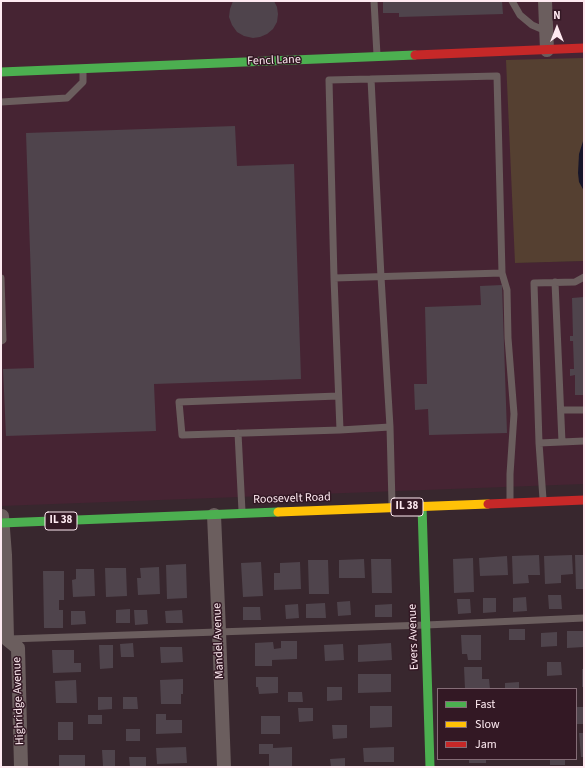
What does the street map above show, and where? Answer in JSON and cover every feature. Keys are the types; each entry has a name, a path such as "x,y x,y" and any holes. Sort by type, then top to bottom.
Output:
{"street":[{"path":"545,1 547,50"},
{"name":"Fencl Lane","path":"1,72 584,48"},
{"name":"Roosevelt Road","path":"2,519 214,514 584,500"},
{"name":"Evers Avenue","path":"422,506 430,767"},
{"name":"Mandel Avenue","path":"214,514 224,767"},
{"path":"2,519 5,555 3,641"},
{"name":"Highridge Avenue","path":"3,641 18,648 21,767"}],"lane":[{"path":"374,1 377,57"},
{"path":"512,1 520,16 532,25 546,31"},
{"path":"1,102 67,98 83,82 83,68"},
{"path":"340,430 334,278 329,80 496,76 502,273 507,290 508,338 514,414 510,474 510,503"},
{"path":"371,79 380,277 390,428 392,507"},
{"path":"334,278 502,273"},
{"path":"543,501 539,443 534,283 575,282 584,277"},
{"path":"1,278 3,340 1,341"},
{"path":"555,282 562,442"},
{"path":"338,396 180,402 182,435 390,428"},
{"path":"561,410 584,410"},
{"path":"238,433 242,513"},
{"path":"539,443 584,441"},
{"path":"3,641 219,631 426,625 584,618"}],"shaded area":[{"path":"1,1 584,1 584,58 515,263 584,261 584,484 1,506"},
{"path":"584,58 584,261 515,263 506,60"},
{"path":"584,138 584,191 579,182 578,173 579,154"}],"building":[{"path":"233,1 274,1 278,14 277,22 273,29 267,34 253,38 244,36 237,32 229,17"},
{"path":"383,1 502,1 503,14 399,17 399,13 383,13"},
{"path":"235,126 237,166 294,164 301,379 154,384 156,431 6,436 3,369 34,368 26,133"},
{"path":"502,285 507,433 429,435 428,409 415,410 414,384 427,384 425,307 481,305 480,286"},
{"path":"584,297 584,395 575,395 575,375 570,376 570,369 574,369 573,341 570,341 570,336 573,336 572,298"},
{"path":"539,555 540,575 528,575 529,583 513,584 512,556"},
{"path":"572,555 573,574 561,575 561,583 545,584 544,556"},
{"path":"575,555 584,555 584,589 576,589"},
{"path":"507,556 508,575 480,576 479,558"},
{"path":"473,558 474,592 454,593 453,559"},
{"path":"364,559 365,578 339,578 339,560"},
{"path":"371,559 391,559 392,593 372,593"},
{"path":"308,560 328,560 329,594 309,594"},
{"path":"261,562 263,596 243,597 241,563"},
{"path":"300,562 301,589 274,590 274,573 280,573 280,563"},
{"path":"186,564 187,598 167,599 166,565"},
{"path":"159,567 160,594 138,595 137,578 141,578 140,568"},
{"path":"105,568 126,568 127,596 106,597"},
{"path":"76,569 94,569 95,596 73,597 72,580 76,579"},
{"path":"43,571 64,571 64,600 59,600 59,610 63,610 63,628 44,628"},
{"path":"548,595 561,595 562,609 549,609"},
{"path":"526,597 527,611 513,612 513,598"},
{"path":"483,598 496,598 496,612 483,613"},
{"path":"457,599 470,599 471,613 458,614"},
{"path":"350,601 351,615 338,616 337,602"},
{"path":"325,603 326,618 306,618 306,604"},
{"path":"298,604 299,618 286,619 285,605"},
{"path":"392,604 392,617 375,617 375,605"},
{"path":"243,607 260,607 261,620 243,620"},
{"path":"130,609 130,623 116,623 116,610"},
{"path":"134,610 147,610 148,624 135,625"},
{"path":"182,610 183,623 166,623 165,611"},
{"path":"71,611 85,611 86,624 71,625"},
{"path":"509,629 525,629 525,640 509,640"},
{"path":"567,631 584,631 584,647 567,648"},
{"path":"557,632 557,646 541,647 541,633"},
{"path":"461,635 481,635 481,660 468,660 467,654 462,654"},
{"path":"281,641 297,641 297,659 272,660 272,666 255,666 255,643 273,642 274,649 281,648"},
{"path":"133,643 134,657 121,657 120,644"},
{"path":"391,643 392,660 358,662 358,645"},
{"path":"343,644 344,660 325,661 324,645"},
{"path":"99,645 113,645 113,668 100,669"},
{"path":"160,647 182,647 183,662 161,663"},
{"path":"52,650 74,650 74,663 81,663 81,672 53,673"},
{"path":"547,662 561,662 562,675 547,676"},
{"path":"464,667 482,667 482,679 489,679 490,688 465,688"},
{"path":"582,669 584,669 584,687 582,687"},
{"path":"358,674 391,674 391,692 358,693"},
{"path":"256,677 278,677 278,693 259,694 258,687 256,687"},
{"path":"183,679 181,704 161,704 160,680"},
{"path":"76,680 77,703 56,703 55,681"},
{"path":"519,682 519,688 505,688 505,683"},
{"path":"327,687 342,687 342,700 327,701"},
{"path":"288,692 302,692 303,702 288,702"},
{"path":"98,697 112,697 112,709 98,710"},
{"path":"123,697 137,697 138,709 123,709"},
{"path":"370,706 392,706 392,727 370,728"},
{"path":"577,707 584,707 584,724 577,724"},
{"path":"298,708 313,708 313,721 299,722"},
{"path":"156,714 166,714 166,720 182,720 182,733 156,734"},
{"path":"88,715 102,715 102,724 88,724"},
{"path":"261,716 280,716 280,734 261,734"},
{"path":"58,722 73,722 73,740 58,740"},
{"path":"332,725 347,725 347,738 333,739"},
{"path":"126,729 140,729 140,741 126,741"},
{"path":"579,733 584,733 584,757 581,757"},
{"path":"259,744 273,744 273,748 292,747 292,767 269,767 269,754 259,754"},
{"path":"186,747 187,763 157,764 156,748"},
{"path":"394,747 394,762 364,762 363,748"},
{"path":"102,750 115,750 115,766 103,766"},
{"path":"59,755 85,755 85,767 59,767"},
{"path":"129,757 146,757 146,767 130,767"},
{"path":"345,758 345,767 331,767 330,759"},
{"path":"469,760 486,760 486,763 469,763"},
{"path":"550,760 565,760 565,765 550,765"}],"traffic: fast":[{"path":"1,72 415,55"},
{"path":"422,506 430,767"},
{"path":"1,523 278,512"}],"traffic: slow":[{"path":"278,512 488,504"}],"traffic: jam":[{"path":"415,55 584,48"},
{"path":"488,504 584,500"}]}
